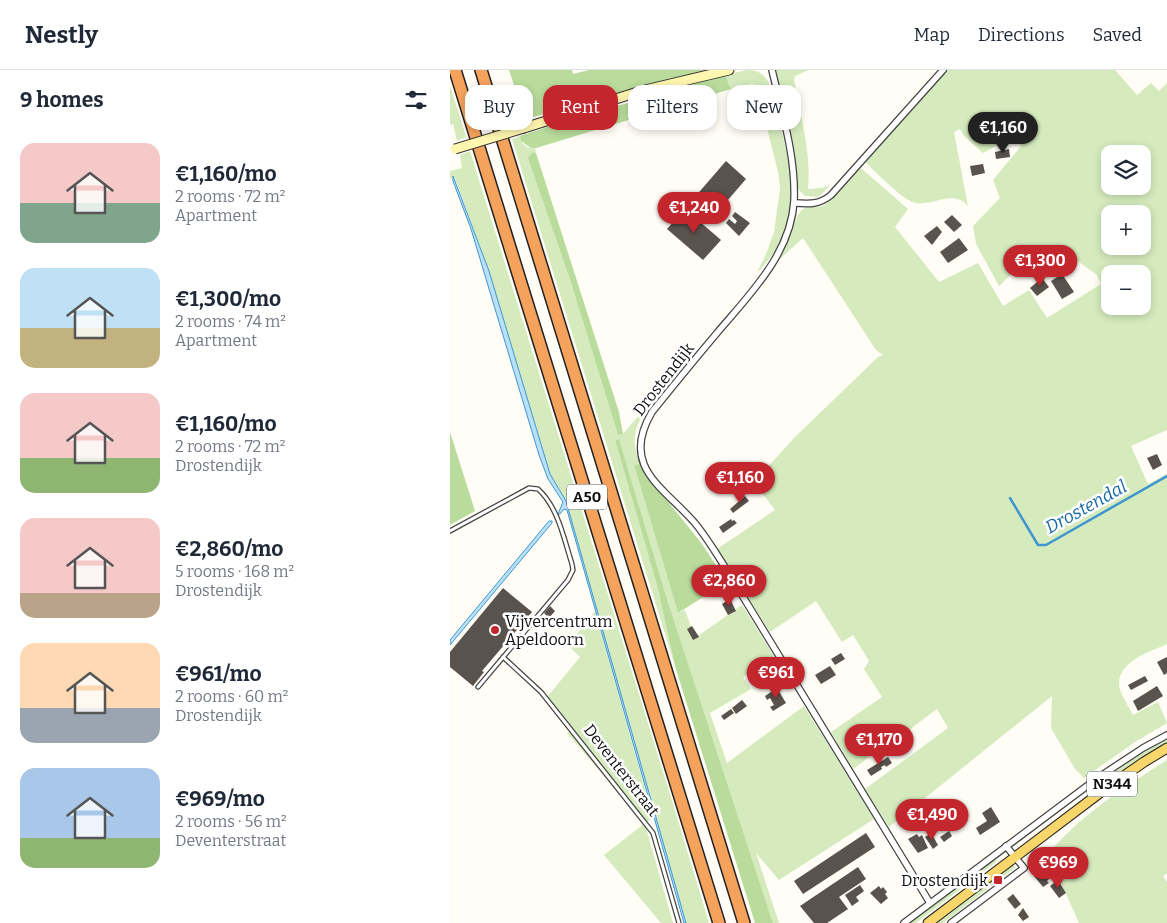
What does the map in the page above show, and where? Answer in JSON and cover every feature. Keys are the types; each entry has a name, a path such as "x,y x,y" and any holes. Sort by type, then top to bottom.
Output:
{"highway":[{"name":"A50","path":"456,70 719,923"},
{"name":"A50","path":"481,70 744,923"}],"main road":[{"name":"N344","path":"928,923 1105,789 1167,748"}],"street":[{"path":"452,150 641,91 729,70"},
{"name":"Drostendijk","path":"772,70 792,164 794,203 790,223 775,260 756,286 652,412 641,432 640,456 652,479 694,523 723,564 930,903"},
{"path":"794,203 812,204 822,202 831,195 943,70"},
{"path":"904,923 1099,778 1143,748 1167,735"},
{"path":"950,923 1024,868 1006,846"}],"lane":[{"path":"450,532 529,488 538,489 544,495 560,524 572,564 571,575 478,687"},
{"name":"Deventerstraat","path":"503,657 541,692 653,833 679,923"}],"green space":[{"path":"509,70 572,70 573,74 589,70 706,70 651,85 628,85 628,91 618,94 618,85 543,85 543,114 533,117 533,85 514,85"},
{"path":"747,70 754,71 765,77 770,85 729,85 725,75"},
{"path":"776,70 809,70 795,76 795,85 777,85"},
{"path":"946,70 1115,70 1137,95 1151,83 1159,91 1167,83 1167,430 1131,446 1148,484 1167,474 1167,644 1134,660 1122,673 1119,681 1120,690 1133,715 1158,702 1167,723 1135,742 1084,778 1075,769 1051,728 1052,696 889,827 865,789 948,728 937,709 901,736 898,733 871,751 872,755 853,769 831,732 882,697 864,669 869,661 853,635 842,642 816,601 770,632 717,549 775,510 754,482 794,438 878,357 883,355 876,350 803,238 780,259 791,230 802,210 825,205 858,168 862,169 908,209 895,227 939,282 978,263 1003,306 1029,290 1047,318 1101,284 1097,275 1075,259 1074,255 1063,246 1038,262 1032,254 999,286 976,244 973,226 1000,198 993,180 1021,146 1015,136 983,153 963,135 960,129 954,132 968,206 962,201 950,198 916,203 904,197 864,161"},
{"path":"725,75 729,85 727,85 727,90 717,93 717,85 690,85"},
{"path":"450,85 466,137 457,141 453,124 450,125"},
{"path":"628,103 628,120 618,123 618,106"},
{"path":"801,115 807,149 808,189 822,188 830,185 819,197 805,196 798,189 797,171 787,130 801,130"},
{"path":"543,128 543,130 595,130 536,148 531,148 521,141 520,136"},
{"path":"767,130 781,130 791,182 790,206 785,229 775,251 757,273 774,232 780,189 778,172"},
{"path":"520,136 524,145 529,148 535,148 536,153 532,153 618,435 623,434 647,406 635,434 635,447 640,464 634,465 678,613 685,610 695,638 742,605 774,656 743,677 751,689 710,713 727,763 804,706 874,819 779,880 756,853 779,923 773,923 667,599 619,439 615,440 657,585 675,666 512,139"},
{"path":"470,151 709,923 686,923 566,501 550,474 489,271 455,178 453,176 452,179 450,178 450,171 462,168 460,155"},
{"path":"532,153 536,153 619,412 623,434 618,435 570,279 528,158"},
{"path":"450,432 475,511 450,525"},
{"path":"619,439 667,599 773,923 755,923 675,666 657,585 615,440"},
{"path":"640,464 645,473 702,544 727,582 678,613 634,465"},
{"path":"595,611 653,817 645,824 673,923 661,923 604,855 645,823 567,733 573,729 548,696 580,657 568,645"},
{"path":"1167,737 1167,743 1110,780 1105,777"},
{"path":"1167,760 1167,873 1163,876 1167,882 1167,923 1079,923 1048,854 1089,814"},
{"path":"995,858 996,862 916,923 908,923"},
{"path":"1013,864 1015,868 943,923 935,923"}],"water":[{"path":"453,176 489,271 550,474 566,501 686,923 684,923 567,510 564,509 558,514 563,502 548,479 539,455 471,229 453,181"},
{"path":"549,521 552,521 552,523 450,645 450,640"}],"building":[{"path":"1009,149 1010,157 996,159 995,152"},
{"path":"726,161 746,179 715,215 694,198"},
{"path":"983,164 985,173 972,176 970,166"},
{"path":"685,209 721,240 703,260 667,229"},
{"path":"735,212 750,223 739,236 726,223 729,219 735,224 737,221 732,216"},
{"path":"952,215 962,225 954,232 944,222"},
{"path":"937,226 942,232 932,245 924,236"},
{"path":"959,238 968,250 948,263 940,252"},
{"path":"1060,247 1068,257 1046,272 1039,262"},
{"path":"1062,274 1074,292 1062,299 1051,281"},
{"path":"1042,278 1049,287 1037,296 1030,288"},
{"path":"1157,454 1162,465 1153,470 1147,458"},
{"path":"745,496 749,501 733,513 730,509"},
{"path":"731,519 737,523 723,533 719,527"},
{"path":"503,588 532,612 482,671 484,672 473,686 450,667 450,652"},
{"path":"730,599 736,611 728,615 722,604"},
{"path":"550,606 555,611 549,618 544,613"},
{"path":"692,626 699,637 693,640 687,629"},
{"path":"841,653 845,659 835,665 831,659"},
{"path":"1167,657 1167,673 1164,675 1157,662"},
{"path":"830,666 836,675 821,684 815,675"},
{"path":"1145,676 1148,681 1131,690 1128,685"},
{"path":"1157,686 1163,696 1138,711 1133,701"},
{"path":"777,688 786,703 773,711 770,707 774,705 770,698 767,700 765,696"},
{"path":"742,700 747,706 736,714 732,708"},
{"path":"731,709 734,713 724,720 721,716"},
{"path":"899,738 903,743 879,760 875,755"},
{"path":"888,757 892,763 886,767 885,765 881,767 882,769 871,776 867,770"},
{"path":"991,807 1000,822 980,835 976,828 987,821 982,813"},
{"path":"960,810 967,821 961,825 954,814"},
{"path":"949,831 952,836 944,842 940,837"},
{"path":"866,833 875,847 803,894 794,881"},
{"path":"931,833 938,845 933,849 925,837"},
{"path":"917,834 919,837 922,835 928,848 918,853 908,839"},
{"path":"858,867 866,879 839,897 848,909 827,923 814,923 800,906"},
{"path":"1042,870 1049,879 1047,881 1049,883 1043,887 1034,876"},
{"path":"1058,880 1066,893 1059,898 1050,886"},
{"path":"860,885 864,891 856,897 859,901 852,906 845,895"},
{"path":"879,886 881,889 883,887 887,892 885,894 888,898 881,904 870,893"},
{"path":"1013,894 1021,904 1015,909 1007,899"},
{"path":"1023,908 1029,917 1023,921 1018,915"}],"waterway":[{"name":"Drostendal","path":"1010,498 1038,545 1046,545 1167,476"}],"place":[{"name":"Vijvercentrum Apeldoorn","path":"495,630"},
{"name":"Drostendijk","path":"998,880"}]}
